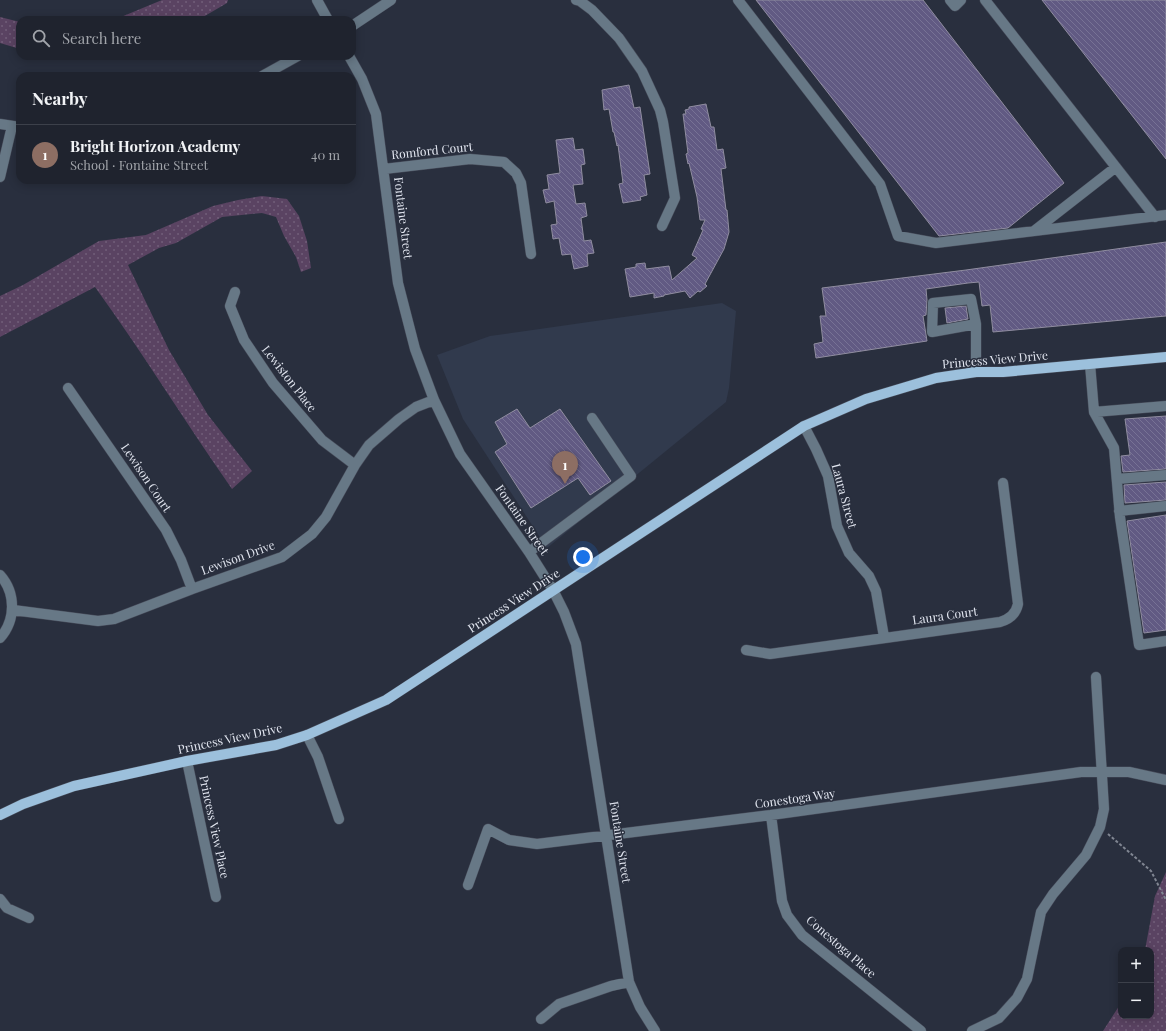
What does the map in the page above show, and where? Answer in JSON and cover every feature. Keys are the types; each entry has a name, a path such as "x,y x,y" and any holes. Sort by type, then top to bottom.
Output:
{"main road":[{"name":"Princess View Drive","path":"0,815 23,804 74,786 187,761 276,745 308,735 386,700 804,426 866,399 936,378 976,372 1002,372 1166,357"}],"street":[{"path":"317,0 326,16"},
{"path":"356,23 391,0"},
{"path":"576,0 580,1 592,10 619,38 642,71 660,110 675,198 662,226"},
{"path":"738,0 880,184 898,236 936,244 1166,215"},
{"path":"950,0 955,6 961,0"},
{"path":"985,0 1155,217"},
{"path":"269,72 291,60"},
{"name":"Fontaine Street","path":"351,60 362,79 376,114 398,283 415,349 434,400 460,454 529,552 553,590 564,612 576,644 629,982 640,1007 655,1031"},
{"path":"0,124 16,127 0,177"},
{"name":"Romford Court","path":"384,169 470,158 504,162 516,173 521,183 531,254"},
{"path":"1034,232 1116,167"},
{"name":"Lewiston Place","path":"235,292 230,306 244,340 273,383 322,440 355,465"},
{"path":"976,324 932,332 933,303 971,299 976,324 976,372"},
{"path":"1090,364 1094,412 1114,448 1119,511 1139,645 1166,641"},
{"name":"Lewison Court","path":"68,388 166,530 181,560 192,589"},
{"name":"Lewison Drive","path":"13,610 98,622 114,619 282,556 312,534 326,517 355,465 369,445 399,419 416,408 434,400"},
{"path":"1094,412 1166,406"},
{"path":"529,552 632,476 592,418"},
{"name":"Laura Street","path":"804,426 828,476 837,526 843,540 849,553 869,576 876,591 884,637"},
{"path":"1117,479 1166,475"},
{"name":"Laura Court","path":"746,650 770,654 1000,622 1005,620 1014,614 1018,604 1003,483"},
{"path":"1119,511 1166,506"},
{"path":"0,575 6,582 11,596 13,610 6,631 0,638"},
{"path":"972,1031 999,1018 1018,998 1027,979 1041,912 1052,894 1086,855 1100,827 1104,809 1096,676"},
{"path":"308,735 318,757 339,819"},
{"name":"Princess View Place","path":"187,761 216,897"},
{"name":"Conestoga Way","path":"468,885 488,829 509,840 537,844 771,815 1081,772 1129,772 1166,780"},
{"name":"Conestoga Place","path":"771,815 782,901 787,915 802,935 921,1031"},
{"path":"0,899 7,908 29,918"},
{"path":"541,1019 559,1004 612,986 629,982"}],"path":[{"path":"1100,827 1151,871 1166,900"}],"shaded area":[{"path":"162,0 228,0 227,3 205,16 123,16"},
{"path":"0,17 16,21 16,48 0,43"},
{"path":"262,196 287,199 299,216 307,241 311,268 301,272 296,257 284,236 276,217 262,213 222,217 176,243 159,248 128,265 169,350 208,415 252,471 232,489 95,287 0,337 0,296 23,285 99,241 146,235 213,206"},
{"path":"722,303 736,311 729,388 726,402 547,548 463,419 437,355 490,336"},
{"path":"1166,872 1166,1031 1103,1031 1118,1008 1118,1019 1154,1019 1154,947 1146,947 1155,896"}],"building":[{"path":"756,0 923,0 1064,183 1008,228 939,236"},
{"path":"1042,0 1166,0 1166,159"},
{"path":"629,85 634,108 640,107 650,174 644,175 647,195 640,197 641,200 623,203 619,184 623,183 618,145 617,146 613,132 609,109 604,110 602,90"},
{"path":"706,104 711,127 714,127 717,150 723,149 726,168 721,169 729,232 724,249 705,284 707,286 690,298 685,291 654,298 654,293 630,297 625,269 636,267 636,264 645,263 646,269 669,266 672,280 697,258 692,255 703,230 701,229 705,220 700,220 697,197 689,163 688,164 683,114 686,114 685,110 689,109 689,107"},
{"path":"573,138 575,150 583,149 585,164 581,165 583,184 573,185 576,204 585,203 587,216 581,218 584,241 591,240 594,253 587,254 588,266 574,269 571,254 562,255 559,238 553,239 551,225 557,224 554,201 546,203 543,190 549,189 547,175 560,173 556,140"},
{"path":"1166,242 1166,316 993,332 990,305 982,306 979,282 968,283 926,289 926,315 923,316 927,341 816,358 814,344 823,342 820,316 826,316 822,288 966,270"},
{"path":"966,306 968,319 947,323 945,308"},
{"path":"517,409 530,428 560,409 611,481 590,495 578,478 531,508 495,452 507,444 495,422"},
{"path":"1166,416 1166,469 1123,472 1121,456 1130,455 1125,419"},
{"path":"1166,482 1166,500 1125,503 1124,485"},
{"path":"1166,515 1166,630 1144,633 1127,521"}],"place":[{"name":"Bright Horizon Academy","path":"565,484"}]}
